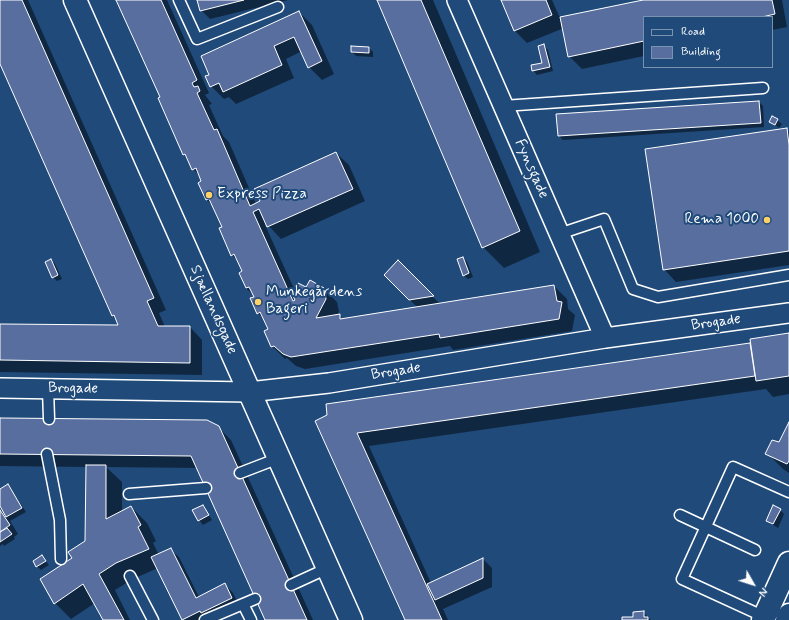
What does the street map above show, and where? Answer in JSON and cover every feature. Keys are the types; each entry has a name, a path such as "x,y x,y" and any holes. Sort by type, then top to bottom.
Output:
{"street":[{"name":"Sjællandsgade","path":"75,0 351,620"},
{"name":"Fynsgade","path":"456,0 605,338"},
{"name":"Brogade","path":"0,388 249,392 329,383 605,338 789,313"},
{"path":"766,619 784,590 789,563"},
{"path":"786,620 789,615"}],"lane":[{"path":"179,0 197,39 278,7"},
{"path":"503,106 763,88"},
{"path":"559,234 604,219 633,289 658,297 789,275"},
{"path":"48,389 49,418"},
{"path":"47,454 60,520 61,559"},
{"path":"240,473 279,458"},
{"path":"766,619 682,579 733,467 789,492"},
{"path":"130,494 206,488"},
{"path":"680,515 755,550"},
{"path":"291,585 328,568"},
{"path":"130,576 153,620"},
{"path":"205,620 255,599"},
{"path":"243,604 251,620"}],"building":[{"path":"0,0 22,0 154,298 147,301 158,326 190,326 190,363 0,360 0,324 118,325 114,315 112,316 0,64"},
{"path":"116,0 161,0 197,80 192,83 194,87 198,86 200,91 197,93 214,130 217,129 250,206 260,201 254,189 336,152 353,189 267,227 259,209 253,212 293,301 295,300 292,294 298,283 306,287 310,280 324,288 326,299 316,318 340,314 340,319 554,285 557,301 562,302 559,319 440,338 439,334 291,357 283,354 274,346 271,347 264,331 268,329 260,312 257,314 250,298 254,297 249,287 246,288 239,273 242,271 234,254 231,256 219,228 222,227 209,199 206,200 198,183 201,181 196,168 192,170 185,154 183,155 158,98 160,97"},
{"path":"197,0 244,0 200,11"},
{"path":"377,0 421,0 520,231 482,248"},
{"path":"501,0 546,0 552,15 514,31"},
{"path":"643,0 772,0 775,14 766,16 643,16 643,41 568,57 560,17"},
{"path":"299,11 322,61 308,68 294,37 274,46 282,65 223,92 219,83 210,87 205,76 209,75 201,56"},
{"path":"544,44 550,67 532,71 531,65 542,63 538,46"},
{"path":"351,46 369,47 369,53 351,52"},
{"path":"759,101 761,123 558,136 556,114"},
{"path":"772,116 778,119 775,125 769,122"},
{"path":"787,128 789,145 789,251 663,270 645,149"},
{"path":"463,257 469,273 463,276 457,259"},
{"path":"51,259 58,275 52,278 45,262"},
{"path":"398,260 434,296 409,300 384,275"},
{"path":"789,333 789,376 756,381 750,339"},
{"path":"750,343 755,376 357,433 442,620 405,620 315,421 327,415 326,404"},
{"path":"0,418 207,420 219,426 307,620 265,620 191,456 0,454"},
{"path":"789,422 789,461 787,464 765,454 772,440 779,442"},
{"path":"86,465 106,465 106,519 131,506 141,525 138,527 149,549 116,563 99,574 124,620 103,620 83,584 54,604 40,579 72,558 68,552 85,541"},
{"path":"8,484 22,508 6,517 0,506 0,489"},
{"path":"203,505 209,515 198,521 192,510"},
{"path":"773,505 781,509 773,524 766,521"},
{"path":"0,510 10,525 0,532"},
{"path":"7,528 12,534 0,542 0,532"},
{"path":"171,548 196,598 225,583 232,598 201,613 200,611 182,620 151,557"},
{"path":"42,555 46,561 36,567 33,561"},
{"path":"483,558 483,578 435,600 427,584"},
{"path":"644,611 644,617 648,617 648,620 622,620 622,617 633,617 633,612"}],"place":[{"name":"Express Pizza","path":"209,195"},
{"name":"Rema 1000","path":"767,220"},
{"name":"Munkegårdens Bageri","path":"258,302"}]}
